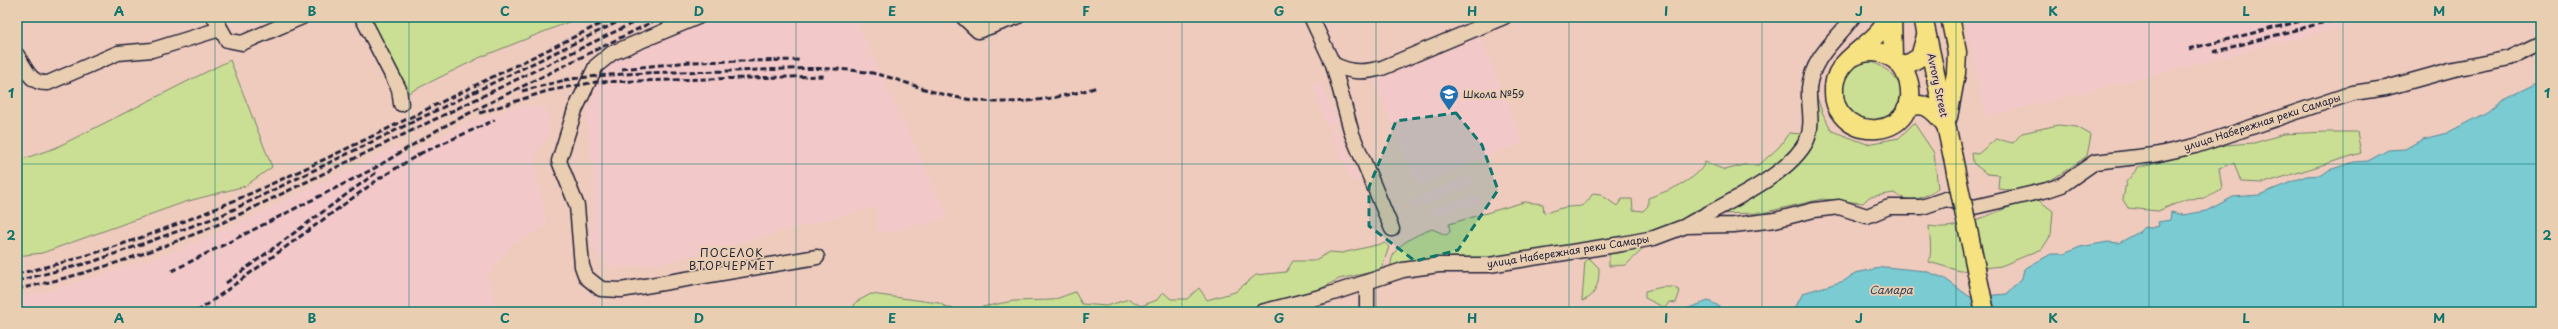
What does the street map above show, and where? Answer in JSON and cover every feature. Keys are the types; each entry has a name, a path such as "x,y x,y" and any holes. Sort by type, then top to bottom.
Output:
{"main road":[{"path":"1888,17 1875,38 1842,65 1834,86 1836,105 1848,121 1861,128 1882,128 1897,120 1906,109 1913,104 1924,105 1932,109 1946,125"},
{"path":"1892,17 1897,62 1911,84 1910,100 1906,109"},
{"path":"1946,125 1956,73 1957,52 1950,17"},
{"path":"1850,58 1857,54 1874,52 1897,62 1910,63 1920,57 1925,25"},
{"name":"Avrory Street","path":"1925,25 1985,312"},
{"path":"1931,52 1938,62 1945,65 1954,62 1957,52"}],"street":[{"path":"17,55 33,80 40,84 48,83 118,52 152,50 217,23 227,40 242,43 302,17"},
{"path":"362,17 399,89 401,104"},
{"path":"698,17 612,53 596,66 574,110 559,161 576,206 582,266 586,277 601,289 620,290 817,257"},
{"path":"963,17 978,30 1017,17"},
{"path":"1311,17 1333,64 1352,134 1392,229"},
{"path":"1333,64 1348,71 1364,72 1382,68 1504,17"},
{"path":"1686,226 1772,177 1797,155 1807,139 1811,121 1809,88 1813,73 1822,52 1853,17"},
{"name":"улица Набережная реки Самары","path":"1262,312 1367,282 1403,270 1439,265 1489,265 1654,238 1686,226 1748,224 1775,220 1814,210 1839,207 1867,216 1888,207 1922,207 1946,199 1974,207 2062,185 2095,162 2154,155 2195,146 2353,93 2386,88 2454,69 2510,58 2541,43"},
{"path":"1367,282 1367,312"}],"highlighted area":[{"path":"1456,113 1482,145 1498,190 1458,250 1415,261 1369,226 1369,187 1396,121"}],"shaded area":[{"path":"711,17 854,17 949,218 879,234 875,207 667,262 612,269 591,246 593,169 587,116 599,70 618,56"},
{"path":"1317,17 1323,17 1340,56 1334,58"},
{"path":"1965,17 2382,17 1986,117"},
{"name":"Школа №59","path":"1480,37 1523,142 1418,186 1374,80"},
{"path":"1321,83 1337,124 1328,127 1313,86"},
{"path":"545,106 551,134 533,156 547,225 512,244 487,277 497,312 17,312 17,297 47,292 173,252 247,219 397,146 403,156 469,122 515,107"},
{"path":"1336,128 1359,179 1352,182 1330,130"},
{"path":"1470,176 1474,185 1413,209 1410,200"},
{"path":"1478,195 1480,203 1433,217 1430,209"}],"green space":[{"path":"366,17 581,17 481,57 404,95"},
{"path":"230,60 272,167 245,186 185,202 42,253 17,256 17,161 55,148"},
{"path":"1868,60 1881,66 1892,74 1900,85 1905,98 1892,112 1879,120 1864,119 1847,111 1840,85 1848,67"},
{"path":"1816,78 1816,94 1822,112 1832,131 1867,144 1899,138 1914,123 1934,153 1938,188 1917,199 1906,199 1894,193 1869,197 1863,203 1822,199 1762,213 1703,214 1795,164"},
{"path":"2058,125 2077,127 2091,135 2087,156 2066,171 2046,182 2024,189 1998,189 1999,175 1987,174 1973,163 1972,153 1978,154 1996,139 2013,143 2022,133"},
{"path":"2357,132 2361,153 2264,183 2241,182 2234,163 2219,168 2222,190 2206,198 2187,199 2158,211 2128,208 2123,200 2126,182 2138,168 2225,145 2254,143 2284,134"},
{"path":"1789,133 1801,134 1796,148 1777,167 1695,216 1648,235 1508,258 1453,257 1391,266 1392,259 1399,247 1419,234 1432,229 1446,235 1450,232 1449,224 1524,202 1543,204 1544,213 1562,208 1583,205 1593,193 1600,194 1617,206 1622,199 1632,199 1633,210 1643,211 1648,206 1648,198 1672,189 1689,180 1702,168 1705,162 1725,170 1744,165 1759,165 1779,147"},
{"path":"2037,199 2053,211 2051,235 2042,249 2001,266 1960,271 1929,262 1931,249 1929,226 1956,226 2024,202"},
{"path":"1385,243 1389,247 1382,267 1377,271 1339,279 1320,289 1292,299 1245,310 1204,312 851,312 856,302 871,294 939,303 948,308 967,310 1013,301 1053,300 1075,292 1082,304 1106,306 1129,299 1141,306 1157,300 1163,292 1171,299 1187,299 1199,288 1207,300 1235,292 1256,275 1286,272 1293,261 1313,261 1330,252 1342,253"},
{"path":"1641,246 1642,250 1626,265 1609,266 1609,254 1615,250"},
{"path":"1589,258 1599,268 1598,283 1591,296 1582,301 1585,261"},
{"path":"1662,287 1673,287 1680,291 1676,303 1669,302 1665,308 1645,298 1645,291"}],"water":[{"name":"Самара","path":"2541,81 2541,312 1793,312 1803,293 1844,281 1855,273 1885,267 1925,271 1944,278 1970,297 2007,294 2022,278 2024,269 2051,254 2064,254 2080,247 2108,242 2119,243 2139,232 2144,227 2151,228 2159,226 2158,222 2170,220 2171,212 2183,215 2206,211 2233,197 2259,195 2306,176 2322,175 2329,170 2354,162 2368,161 2388,150 2405,149 2423,139 2447,133 2487,112 2502,100"},
{"path":"1708,301 1717,305 1725,312 1687,312 1686,309"}],"railway":[{"path":"17,274 114,247 160,231 250,194 385,130 614,17"},
{"path":"17,281 92,262 220,216 628,17"},
{"path":"17,289 70,277 122,261 224,222 645,17"},
{"path":"172,271 375,168 439,129 487,104 662,17"},
{"path":"2189,49 2317,17"},
{"path":"2213,52 2344,17"},
{"path":"622,69 689,62 801,60"},
{"path":"564,80 606,75 648,73 828,69 859,71 880,75 959,98 999,102 1018,102 1058,97 1098,87"},
{"path":"480,113 547,91 596,82 824,76"},
{"path":"522,91 569,79"},
{"path":"419,154 495,120"},
{"path":"197,312 380,178 423,152"},
{"path":"226,283 377,172"}],"place":[{"name":"Школа №59","path":"1449,111"}],"district":[{"name":"ПОСЕЛОК ВТОРЧЕРМЕТ","path":"732,259"}]}
